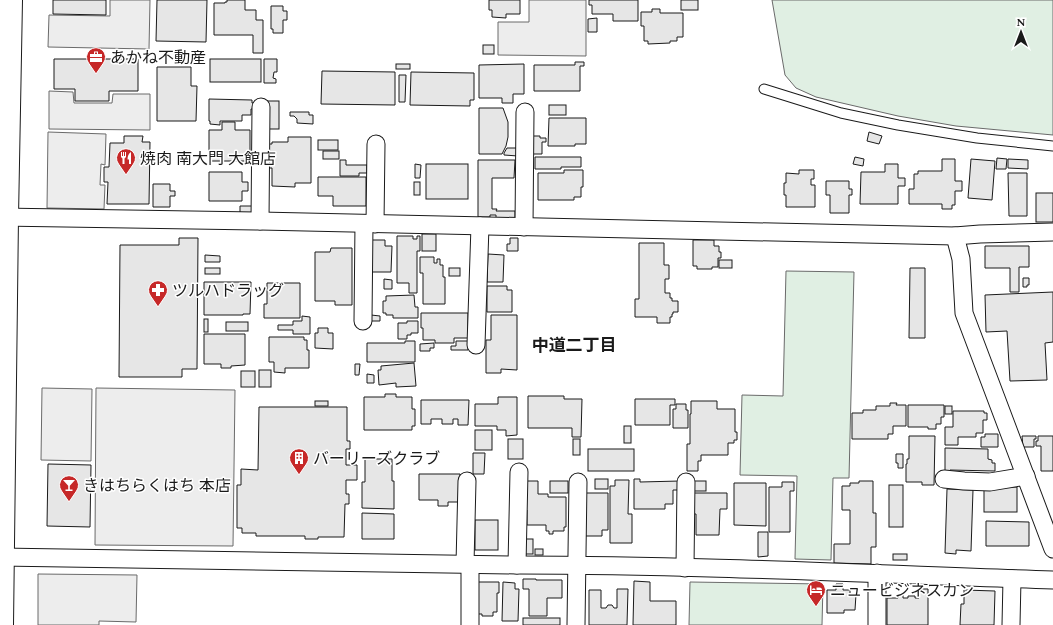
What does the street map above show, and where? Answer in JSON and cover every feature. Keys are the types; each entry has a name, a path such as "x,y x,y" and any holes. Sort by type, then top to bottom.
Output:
{"street":[{"path":"2,625 3,217 11,0"},
{"path":"260,221 262,107"},
{"path":"524,227 525,112"},
{"path":"363,321 376,144"},
{"path":"3,217 955,236 1053,232"},
{"path":"476,345 480,226"},
{"path":"955,236 961,259 964,313 1053,549"},
{"path":"517,565 519,472"},
{"path":"944,479 990,482 1026,476"},
{"path":"467,481 467,564 470,625"},
{"path":"576,625 578,482"},
{"path":"685,568 686,482"},
{"path":"1,557 577,565 877,573 1053,580"},
{"path":"876,625 877,573"},
{"path":"1011,625 1012,579"}],"lane":[{"path":"764,89 841,113 898,125 977,138 1053,146"}],"green space":[{"path":"772,0 1053,0 1053,135 956,126 898,116 816,97 796,88 785,75"},
{"path":"786,271 854,272 849,478 833,478 831,560 795,559 797,476 740,475 742,395 783,396"},
{"path":"690,582 823,584 822,625 689,625"}],"shaded area":[{"path":"110,0 150,0 149,49 48,47 49,15 110,16"},
{"path":"529,0 586,0 586,56 498,55 498,22 529,22"},
{"path":"49,91 73,92 74,103 112,103 113,94 150,94 150,130 49,129"},
{"path":"48,132 106,134 105,165 101,164 100,185 105,185 104,209 47,208"},
{"path":"42,388 92,389 91,461 41,460"},
{"path":"96,388 235,390 233,546 95,545"},
{"path":"38,574 137,575 136,622 99,621 99,625 38,625"}],"building":[{"path":"53,0 106,0 106,15 53,14"},
{"path":"157,0 207,0 206,42 156,41"},
{"path":"227,0 245,0 245,10 256,10 256,20 263,20 263,53 253,53 253,35 214,35 214,3 225,3"},
{"path":"489,0 520,0 520,14 506,14 506,18 492,17 492,10 489,10"},
{"path":"589,0 638,0 638,21 613,21 613,14 592,14 592,5 589,5"},
{"path":"681,0 698,0 698,10 681,10"},
{"path":"271,6 283,6 283,11 287,11 287,20 283,20 283,33 273,33 273,29 271,29"},
{"path":"652,9 660,9 660,13 683,13 683,37 677,37 677,41 670,41 670,43 648,44 648,41 644,41 644,26 641,26 641,12 652,12"},
{"path":"597,18 597,32 588,32 588,19"},
{"path":"483,45 494,45 494,54 483,54"},
{"name":"あかね不動産","path":"54,59 138,59 138,91 109,91 109,101 75,101 75,89 54,89"},
{"path":"210,59 261,59 261,82 210,82"},
{"path":"264,59 277,59 277,72 274,72 273,78 276,79 276,83 264,83"},
{"path":"575,62 584,62 584,66 580,66 580,91 534,91 534,65 575,65"},
{"path":"396,64 410,64 410,69 396,69"},
{"path":"524,64 524,94 513,94 513,103 502,103 502,98 479,98 479,65"},
{"path":"157,67 191,67 191,86 197,86 196,121 157,121"},
{"path":"322,71 395,72 395,105 321,104"},
{"path":"411,72 474,73 474,100 470,100 470,106 410,105"},
{"path":"399,75 406,75 405,102 399,102"},
{"path":"209,99 252,100 252,103 256,103 256,109 251,109 251,115 242,115 242,121 220,121 220,125 210,124"},
{"path":"267,101 279,101 279,129 267,129"},
{"path":"549,105 566,105 566,115 549,115"},
{"path":"479,108 503,108 508,122 508,137 502,154 479,154"},
{"path":"290,112 309,112 309,115 313,115 313,124 297,123 297,119 294,116 290,116"},
{"path":"549,118 586,118 586,144 575,144 575,146 548,146"},
{"path":"222,122 235,122 235,130 250,130 250,161 209,161 209,130 222,130"},
{"path":"869,132 882,136 879,144 867,141"},
{"name":"焼肉 南大門 大館店","path":"124,136 143,136 142,142 150,142 149,204 107,204 108,182 104,182 104,167 109,167 110,143 124,143"},
{"path":"532,136 546,138 546,142 542,142 542,154 532,154"},
{"path":"288,137 311,137 311,183 295,183 295,187 272,186 272,168 269,168 269,144 272,144 272,142 288,142"},
{"path":"318,140 338,140 338,150 318,150"},
{"path":"507,148 518,148 518,156 504,155"},
{"path":"323,151 339,151 339,159 323,159"},
{"path":"535,157 581,157 581,167 535,169"},
{"path":"855,157 864,159 863,166 853,164"},
{"path":"997,158 1007,159 1006,169 996,169"},
{"path":"942,159 955,159 955,181 962,181 962,191 955,191 955,205 952,205 952,209 942,209 942,204 909,204 909,189 914,189 914,174 918,174 918,171 942,171"},
{"path":"971,159 995,161 992,200 968,198"},
{"path":"1008,159 1028,160 1028,169 1008,168"},
{"path":"340,160 346,160 346,165 367,165 367,173 359,173 359,176 340,176"},
{"path":"478,160 515,160 514,178 492,178 492,209 497,209 496,211 515,211 515,219 496,219 496,215 490,215 490,217 478,217"},
{"path":"415,164 421,165 420,178 415,178"},
{"path":"426,164 468,164 468,199 426,199"},
{"path":"885,164 898,164 898,178 905,178 905,186 898,186 898,204 860,204 861,172 885,172"},
{"path":"564,170 583,170 583,187 581,187 581,197 574,197 574,200 538,200 538,173 564,173"},
{"path":"799,170 814,170 814,179 811,179 811,185 815,185 815,207 786,207 784,183 786,183 786,173 799,174"},
{"path":"209,172 242,172 242,182 248,182 248,191 242,191 242,201 209,201"},
{"path":"1008,173 1027,173 1027,216 1009,216"},
{"path":"318,177 366,177 366,206 333,206 333,196 318,196"},
{"path":"826,181 849,181 849,189 852,189 852,195 849,195 849,213 830,213 830,195 826,195"},
{"path":"414,182 420,182 420,195 414,195"},
{"path":"153,184 170,184 170,191 175,191 175,196 170,196 170,207 153,207"},
{"path":"1036,193 1053,193 1053,222 1036,222"},
{"path":"240,206 255,206 255,211 250,215 240,215"},
{"path":"422,234 436,234 436,251 422,251"},
{"path":"397,236 413,236 413,239 417,239 417,236 420,236 420,251 417,251 417,293 409,293 409,283 397,283"},
{"name":"ツルハドラッグ","path":"179,238 198,238 197,369 182,369 182,377 119,377 120,245 179,245"},
{"path":"510,238 518,238 518,251 507,251 507,244 510,244"},
{"path":"368,240 385,240 385,246 392,246 391,272 370,272"},
{"path":"693,240 714,240 714,246 719,246 719,252 721,252 721,258 718,258 718,267 712,267 712,269 697,269 697,266 693,266"},
{"path":"639,243 664,243 664,265 669,265 669,279 665,279 665,293 670,293 670,298 672,298 672,301 678,301 678,312 673,312 672,317 670,317 670,323 657,323 657,317 635,317 635,299 639,299"},
{"path":"985,246 1029,246 1029,267 1019,267 1019,292 1010,292 1010,268 985,268"},
{"path":"331,248 352,248 352,305 335,305 335,301 315,301 315,252 330,252"},
{"path":"488,254 504,255 503,282 487,282"},
{"path":"205,255 220,256 220,262 205,262"},
{"path":"420,257 434,257 434,263 437,263 437,259 440,259 440,265 443,265 443,277 445,277 445,304 423,304 423,273 420,273"},
{"path":"719,260 732,260 732,268 719,268"},
{"path":"205,268 220,268 220,274 205,274"},
{"path":"449,268 460,268 460,276 449,276"},
{"path":"910,268 925,268 925,338 909,338"},
{"path":"1023,278 1029,278 1029,285 1027,285 1027,287 1023,287"},
{"path":"384,279 392,280 392,289 384,289"},
{"path":"204,282 251,282 250,314 204,315"},
{"path":"267,283 300,283 300,318 264,318 264,304 267,304"},
{"path":"487,286 507,286 507,290 512,290 512,312 487,312"},
{"path":"1053,292 1053,342 1045,343 1047,380 1010,381 1007,331 986,332 985,295"},
{"path":"414,295 415,307 418,307 418,318 393,318 393,315 386,315 386,313 383,313 383,301 386,301 386,296"},
{"path":"421,313 468,313 468,338 454,338 454,343 435,343 435,340 423,340"},
{"path":"371,315 380,316 380,321 368,321"},
{"path":"491,315 517,315 517,370 501,369 501,373 486,373 486,340 491,340"},
{"path":"302,316 310,317 310,334 293,334 293,330 278,330 278,325 293,325 293,321 302,321"},
{"path":"204,319 208,319 208,332 204,332"},
{"path":"407,321 418,321 418,333 411,333 411,335 407,335 407,339 398,339 398,323 407,323"},
{"path":"226,322 248,322 248,331 226,331"},
{"path":"318,328 328,328 328,333 333,333 333,349 315,348 315,333 318,333"},
{"path":"204,334 245,334 245,365 231,366 231,368 221,368 221,364 204,364"},
{"path":"269,337 304,337 304,340 307,340 307,350 309,350 309,368 285,368 285,373 274,372 274,362 269,362"},
{"path":"405,341 415,341 415,362 367,362 367,343 405,343"},
{"path":"456,341 468,341 468,350 451,350 451,346 456,346"},
{"path":"434,343 434,348 430,348 430,351 420,351 420,344"},
{"path":"414,363 416,386 396,387 396,383 379,385 378,370 381,370 381,366"},
{"path":"355,364 360,364 359,375 355,375"},
{"path":"259,370 271,370 271,387 259,387"},
{"path":"241,371 255,371 255,387 241,387"},
{"path":"367,374 374,375 374,383 367,383"},
{"path":"385,394 396,394 396,397 412,397 412,409 415,409 415,426 412,426 412,430 364,430 364,397 385,397"},
{"path":"528,396 564,396 564,399 582,399 581,437 572,437 572,428 528,428"},
{"path":"498,397 517,397 517,435 506,436 506,430 497,430 497,426 475,426 475,404 498,404"},
{"path":"635,399 675,399 675,405 670,405 670,425 635,425"},
{"path":"421,400 469,400 468,425 458,425 458,419 453,419 453,424 442,424 442,419 431,419 431,424 421,424"},
{"path":"315,401 328,401 328,406 315,406"},
{"path":"691,401 717,401 717,409 735,409 735,432 737,432 737,440 734,440 734,443 728,443 728,455 701,455 701,461 698,461 698,471 687,471 687,444 690,444"},
{"path":"890,403 897,403 896,405 906,405 906,426 893,426 893,434 888,434 888,439 852,439 852,413 863,413 863,410 876,410 876,406 890,406"},
{"path":"676,404 686,404 686,410 688,410 688,428 673,428 673,409 676,409"},
{"path":"908,405 944,405 944,417 941,417 941,424 936,424 936,429 928,429 928,427 908,427"},
{"path":"945,406 952,406 952,414 945,414"},
{"name":"バーリーズクラブ","path":"259,407 347,407 347,441 350,441 350,449 346,449 346,465 357,465 357,480 346,480 346,494 349,494 349,504 345,504 344,537 318,537 318,539 305,539 305,536 256,536 256,533 242,533 242,528 237,528 237,485 241,485 241,469 258,470"},
{"path":"953,411 984,411 984,413 987,413 987,420 983,420 983,433 976,433 976,437 958,437 958,445 945,445 945,427 953,427"},
{"path":"624,426 631,426 631,443 624,443"},
{"path":"475,430 492,430 492,450 475,450"},
{"path":"985,434 998,434 998,447 981,447 981,437 985,437"},
{"path":"909,436 935,436 934,485 922,485 922,482 906,482 906,464 907,459 909,459"},
{"path":"1022,436 1036,436 1036,439 1034,439 1034,447 1023,447"},
{"path":"1038,436 1053,436 1053,471 1041,471 1041,446 1036,446"},
{"path":"508,439 523,439 523,459 508,459"},
{"path":"573,439 580,439 580,455 573,455"},
{"path":"945,448 988,449 988,459 992,460 992,463 995,463 995,471 950,470 950,474 945,474"},
{"path":"588,449 634,449 634,471 588,471"},
{"path":"473,453 485,453 484,474 473,474"},
{"path":"896,454 903,454 903,468 898,468 898,463 896,463"},
{"path":"365,459 392,459 394,509 362,508 362,482 365,482"},
{"name":"きはちらくはち 本店","path":"48,464 91,465 90,527 47,526"},
{"path":"419,474 460,474 460,502 448,502 448,506 438,506 438,500 419,500"},
{"path":"595,479 608,479 608,489 595,489"},
{"path":"634,479 640,479 640,482 680,481 680,490 673,490 673,504 665,504 665,509 634,509"},
{"path":"615,480 629,480 628,514 632,514 632,543 610,543 610,486 615,486"},
{"path":"524,481 538,481 538,494 548,494 548,497 566,497 566,527 564,527 564,531 553,531 553,534 549,534 549,531 546,531 546,525 527,525 527,510 524,510"},
{"path":"550,481 568,481 568,493 550,493"},
{"path":"694,481 706,481 706,491 694,491"},
{"path":"859,481 873,481 873,513 876,513 876,547 871,547 871,564 834,563 834,544 850,544 850,510 842,510 842,486 850,486 850,483 859,483"},
{"path":"782,482 794,482 794,491 790,491 790,532 769,532 769,487 782,487"},
{"path":"734,483 766,483 766,526 734,525"},
{"path":"889,485 903,485 903,527 889,527"},
{"path":"984,487 1017,487 1017,512 984,512"},
{"path":"947,489 973,490 971,551 956,550 956,554 945,553"},
{"path":"585,493 608,493 608,530 602,530 602,536 585,536"},
{"path":"694,493 727,493 727,509 720,509 719,535 696,535"},
{"path":"362,513 394,514 394,539 362,539"},
{"path":"475,520 498,520 498,550 475,550"},
{"path":"986,521 1029,522 1029,546 986,546"},
{"path":"758,532 768,532 768,556 758,557"},
{"path":"523,539 533,539 533,554 523,554"},
{"path":"535,549 543,549 543,555 535,555"},
{"path":"893,554 907,554 907,560 893,560"},
{"path":"523,579 562,580 562,598 547,598 547,616 529,616 529,589 523,589"},
{"path":"634,581 650,582 650,601 676,601 676,625 633,625"},
{"path":"477,582 499,582 499,593 497,593 497,612 493,612 493,616 482,616 482,614 477,614"},
{"path":"503,582 515,583 515,589 519,589 518,621 502,621"},
{"path":"836,584 843,584 843,590 850,590 850,594 856,594 855,610 844,610 844,613 827,613 827,590 836,590"},
{"path":"617,589 628,589 627,625 589,625 589,590 601,590 601,608 606,608 608,605 612,605 614,608 617,608"},
{"path":"919,589 928,589 928,625 887,625 887,598 898,598 898,595 903,595 903,598 915,596 915,598 919,598"},
{"path":"964,590 995,591 994,625 960,625 961,604 964,604"},
{"path":"523,618 560,618 560,625 523,625"}],"place":[{"name":"あかね不動産","path":"96,74"},
{"name":"焼肉 南大門 大館店","path":"126,175"},
{"name":"ツルハドラッグ","path":"158,307"},
{"name":"バーリーズクラブ","path":"299,475"},
{"name":"きはちらくはち 本店","path":"69,502"},
{"name":"ニュービジネスカン","path":"816,607"}],"district":[{"name":"中道二丁目","path":"574,345"}]}
